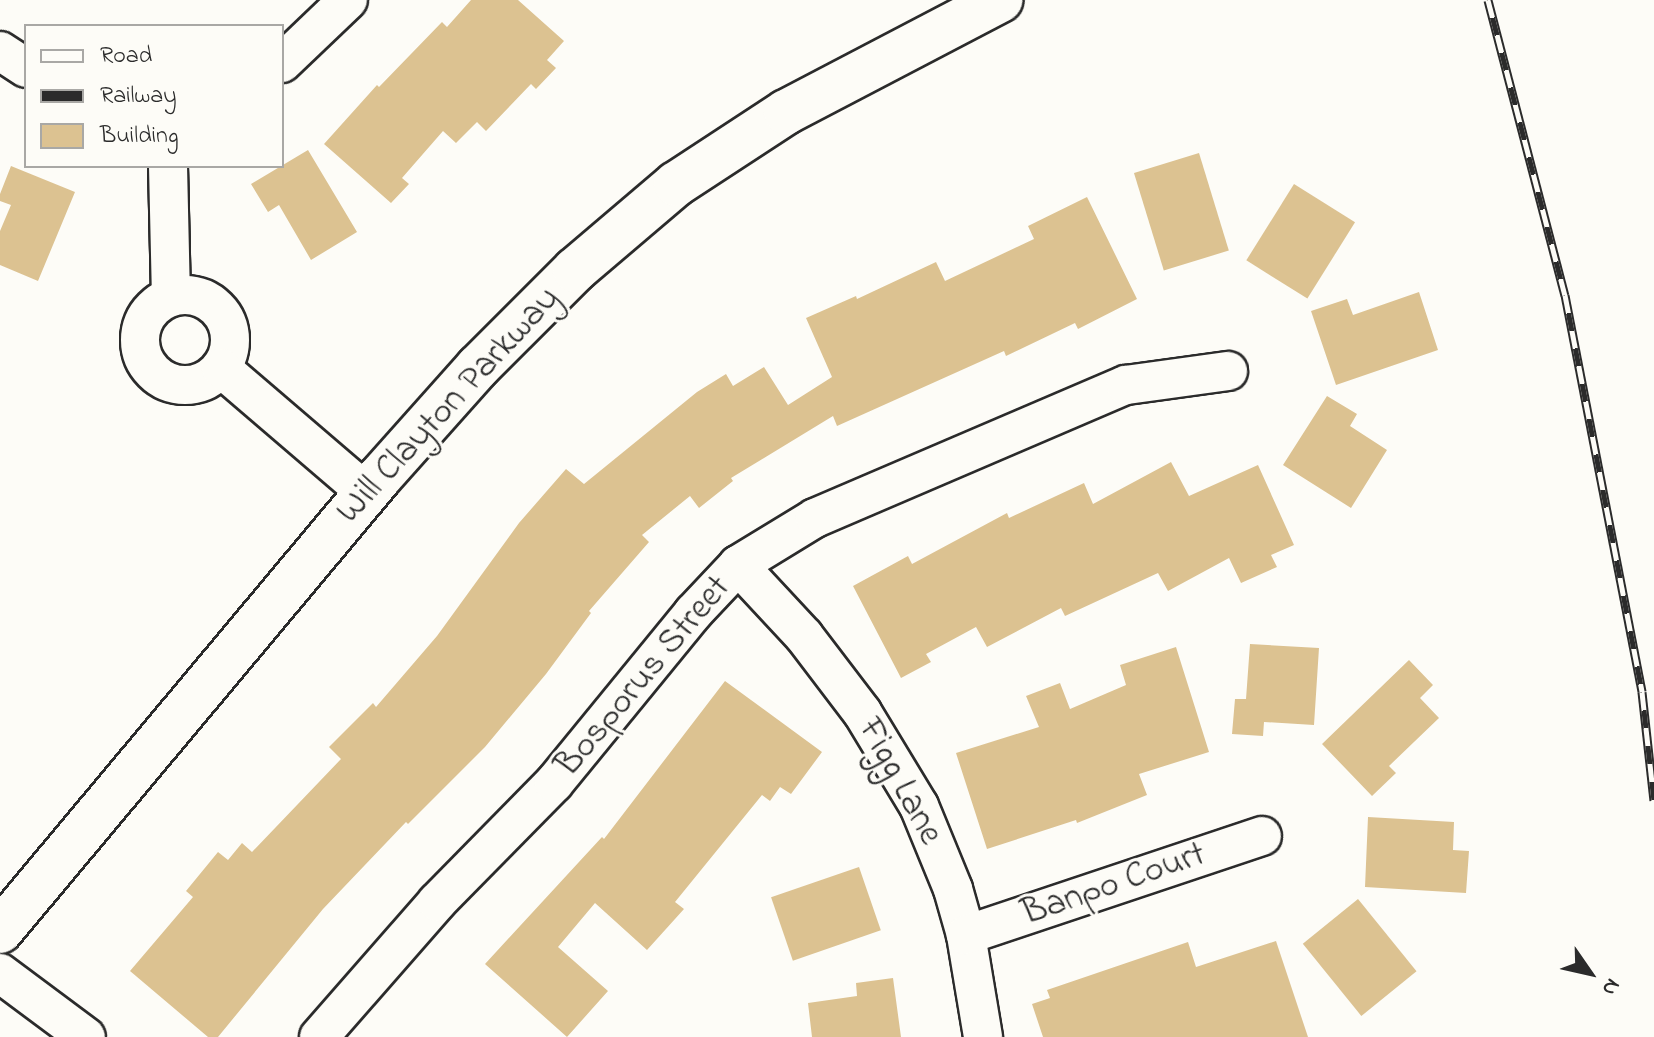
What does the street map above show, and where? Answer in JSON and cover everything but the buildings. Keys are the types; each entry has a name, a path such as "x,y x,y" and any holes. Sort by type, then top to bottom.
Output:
{"street":[{"path":"284,61 348,0"},
{"name":"Will Clayton Parkway","path":"0,931 367,493 489,356 575,270 676,184 786,112 1000,0"},
{"path":"0,51 24,67"},
{"path":"168,168 171,297"},
{"path":"171,297 200,297 222,314 230,341 221,368 195,384 165,381 153,372 140,344 148,314 171,297"},
{"path":"221,368 367,493"},
{"name":"Bosporus Street","path":"319,1037 437,902 554,783 693,613 738,565 815,518 1126,385 1228,371"},
{"name":"Figg Lane","path":"738,565 804,636 862,712 919,806 953,889 966,935 983,1037"},
{"name":"Banpo Court","path":"966,935 1262,836"},
{"path":"0,973 86,1037"}],"railway":[{"path":"1488,0 1565,295 1642,692 1654,800"}]}
